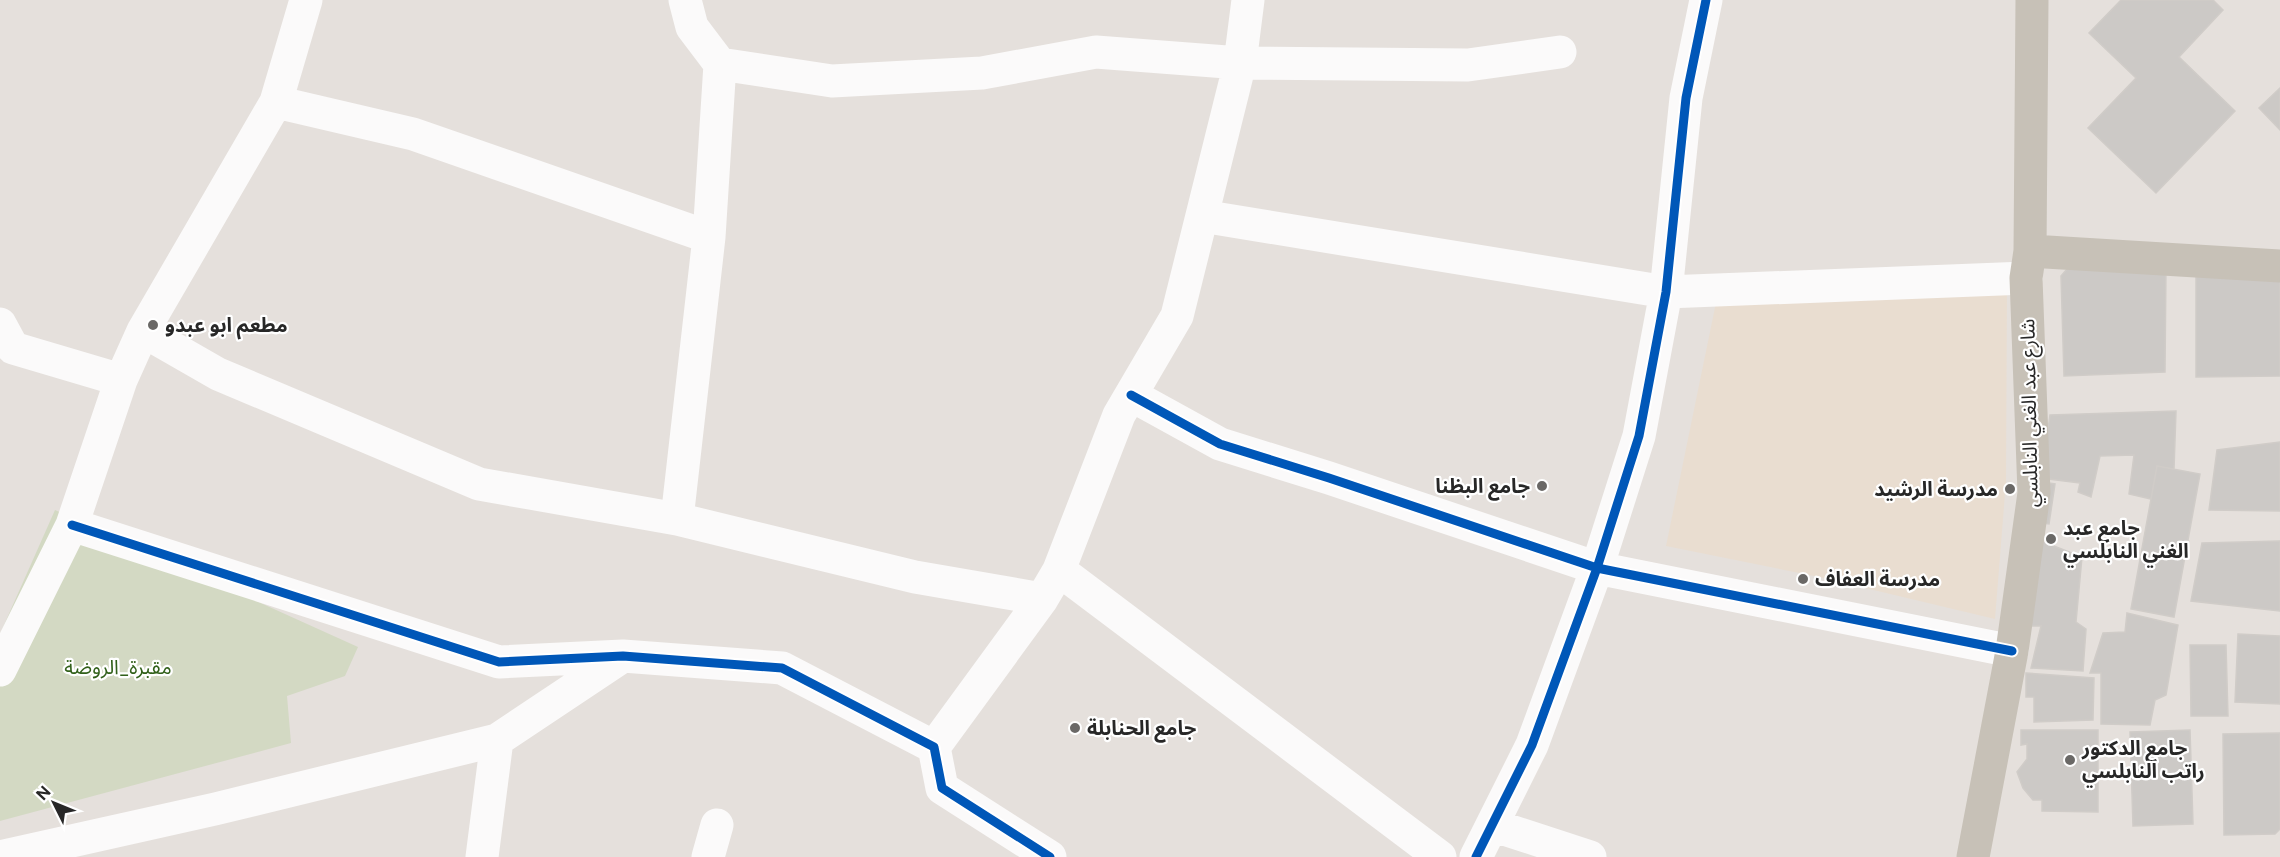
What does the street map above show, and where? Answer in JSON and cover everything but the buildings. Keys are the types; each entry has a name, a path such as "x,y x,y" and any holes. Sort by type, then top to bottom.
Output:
{"main road":[{"name":"شارع عبد الغني النابلسي","path":"1973,857 2013,651 2034,493 2028,264 2032,0"},
{"path":"2028,264 2280,266"}],"street":[{"path":"0,670 72,525 121,380 143,331 276,102 306,0"},
{"path":"677,519 709,237 720,64 692,27 686,0"},
{"path":"1050,857 942,788 934,747 1042,599 1059,570 1119,415 1177,316 1240,63 1248,0"},
{"path":"1476,857 1532,745 1597,568 1640,436 1666,292 1686,99 1706,0"},
{"path":"720,64 831,81 981,73 1095,52 1240,63 1468,64 1560,52"},
{"path":"276,102 413,134 709,237"},
{"path":"1202,216 1666,292 2028,264"},
{"path":"0,324 13,348 121,380"},
{"path":"143,331 218,374 479,484 677,519 915,577 1042,599"},
{"path":"1131,395 1220,444 1597,568 2013,651"},
{"path":"72,525 499,662 623,656 782,668 934,747"},
{"path":"1059,570 1440,857"},
{"path":"0,857 215,809 497,740 623,656"},
{"path":"482,857 497,740"},
{"path":"708,857 717,825"},
{"path":"1492,825 1590,857"}],"shaded area":[{"path":"2007,285 2006,481 1995,619 1819,577 1666,546 1719,288"}],"green space":[{"name":"مقبرة_الروضة","path":"55,510 358,647 345,676 287,696 291,743 0,821 0,634"}],"cycle path":[{"path":"1476,857 1532,745 1597,568 1639,436 1666,292 1686,98 1706,0"},
{"path":"1131,395 1220,444 1597,568 2012,651"},
{"path":"72,525 499,662 623,656 782,668 934,747 942,788 1050,857"}],"place":[{"name":"مطعم ابو عبدو","path":"153,325"},
{"name":"جامع البظنا","path":"1542,486"},
{"name":"مدرسة الرشيد","path":"2010,489"},
{"name":"جامع عبد الغني النابلسي","path":"2051,539"},
{"name":"مدرسة العفاف","path":"1803,579"},
{"name":"جامع الحنابلة","path":"1075,728"},
{"name":"جامع الدكتور راتب النابلسي","path":"2070,760"}]}
